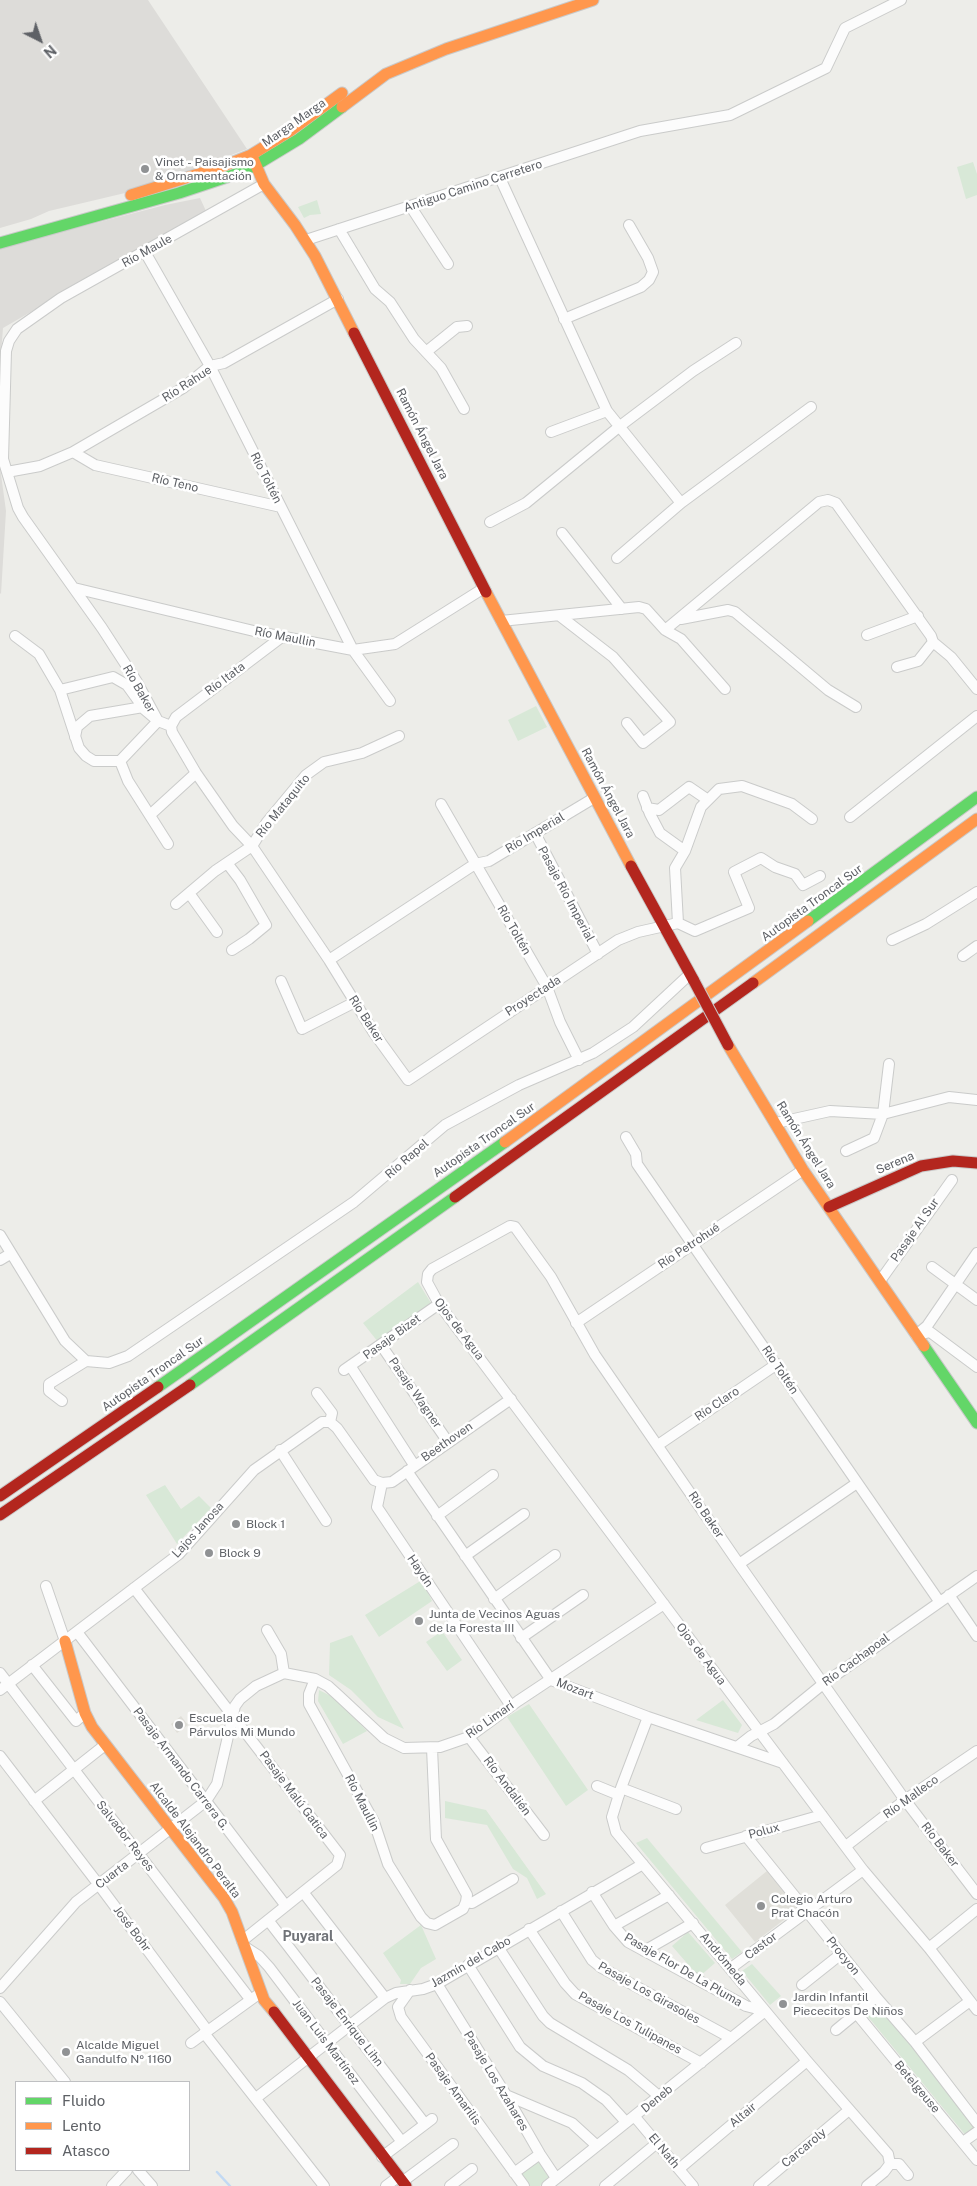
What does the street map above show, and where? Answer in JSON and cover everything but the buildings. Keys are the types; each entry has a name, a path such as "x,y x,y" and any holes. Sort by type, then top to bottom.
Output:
{"main road":[{"name":"Marga Marga","path":"0,236 73,212 254,160 299,139 386,74 446,49 591,0"},
{"name":"Marga Marga","path":"0,243 179,193 234,175 254,160"},
{"name":"Ramón Ángel Jara","path":"254,160 264,184 306,240 338,299 501,621 594,798 728,1044 803,1170 977,1423"},
{"name":"Autopista Troncal Sur","path":"0,1496 209,1352 617,1062 977,797"},
{"path":"0,1515 242,1349 505,1162 977,819"},
{"name":"Serena","path":"829,1207 921,1166 953,1161 977,1163"},
{"name":"Alcalde Alejandro Peralta","path":"65,1641 85,1713 92,1727 229,1905 261,1993 271,2010 402,2181"}],"street":[{"name":"Antiguo Camino Carretero","path":"306,240 640,132 730,115 826,68 845,28 901,0"},
{"path":"500,178 607,412 681,504"},
{"name":"Río Maule","path":"30,318 61,298 264,184"},
{"path":"411,207 448,264"},
{"path":"564,319 640,287 649,280 653,272 648,258 629,225"},
{"path":"339,229 375,289 390,302 414,340 441,368 464,409"},
{"name":"Río Toltén","path":"145,252 210,366 353,650 390,701"},
{"name":"Río Rahue","path":"7,472 40,466 74,452 183,388 210,366 224,363 338,299"},
{"name":"Río Baker","path":"30,318 17,329 9,341 6,351 3,459 18,508 137,682 158,721 171,726 172,732 196,773 233,826 252,846 329,960 374,1033 408,1080"},
{"path":"426,352 456,327 467,326"},
{"path":"490,522 526,503 620,426 693,371 736,343"},
{"path":"617,558 681,504 811,407"},
{"path":"551,432 607,412"},
{"name":"Río Teno","path":"74,452 95,465 280,507"},
{"path":"665,630 819,502 828,500 836,503 918,616 933,642 951,657 977,689"},
{"path":"562,534 622,609"},
{"name":"Río Maullin","path":"74,588 258,632 353,650 395,644 484,588"},
{"path":"501,621 639,607 646,609 665,630 681,638 725,689"},
{"path":"680,619 728,610 735,612 828,690 856,707"},
{"path":"560,616 613,657 670,722 643,743 627,723"},
{"path":"867,635 918,616"},
{"path":"15,636 39,654 60,690 79,748 94,761 120,761 158,721 143,707 127,685 113,677 60,690"},
{"name":"Río Itata","path":"171,726 176,717 283,636"},
{"path":"896,667 918,661 933,642"},
{"path":"75,737 77,727 90,716 143,707"},
{"path":"850,817 977,716"},
{"name":"Río Mataquito","path":"252,846 267,822 306,774 324,762 362,753 399,736"},
{"path":"120,761 128,781 168,844"},
{"path":"150,815 196,773"},
{"path":"812,819 792,804 742,786 719,789 701,807 685,851 675,868 675,900 678,922 695,931 749,908 734,872 761,858 775,867 795,874 803,885 820,876"},
{"path":"648,808 659,810 689,787 708,800"},
{"path":"643,796 660,833 685,851"},
{"name":"Río Imperial","path":"475,864 489,861 594,798"},
{"name":"Río Toltén","path":"441,804 547,987 560,1022 579,1060"},
{"name":"Pasaje Río Imperial","path":"534,834 598,954"},
{"path":"176,904 227,863 252,846"},
{"path":"227,863 240,880 266,925 232,950"},
{"path":"329,960 475,864"},
{"path":"892,940 926,924 977,892"},
{"path":"189,893 217,932"},
{"name":"Proyectada","path":"408,1080 618,940 638,932 678,922"},
{"path":"963,956 977,946"},
{"name":"Río Rapel","path":"86,1361 108,1363 128,1356 354,1202 446,1125 519,1085 579,1060 633,1027 692,977"},
{"path":"281,981 302,1030 355,1002"},
{"path":"846,1151 874,1138 883,1114 889,1064"},
{"path":"776,1123 830,1111 883,1114 950,1097 977,1100"},
{"name":"Río Toltén","path":"626,1137 636,1154 637,1164 939,1601"},
{"name":"Río Petrohué","path":"576,1323 803,1170"},
{"name":"Pasaje Al Sur","path":"880,1281 952,1180"},
{"name":"Río Baker","path":"432,1292 427,1282 428,1274 432,1269 510,1226 515,1227 551,1277 595,1355 738,1564 905,1800 977,1894"},
{"path":"0,1235 65,1341 86,1361 49,1384 49,1390 62,1401"},
{"path":"916,1335 927,1326 977,1253"},
{"path":"0,1260 10,1254"},
{"path":"932,1267 977,1300"},
{"name":"Ojos de Agua","path":"432,1292 438,1304 511,1398 863,1870 929,1948 977,2010"},
{"name":"Pasaje Bizet","path":"348,1369 438,1304"},
{"path":"916,1335 930,1332 977,1366"},
{"name":"Pasaje Wagner","path":"381,1345 448,1442"},
{"name":"Río Claro","path":"658,1445 777,1364"},
{"name":"Mozart","path":"348,1369 410,1468 437,1516 551,1680 648,1717 783,1763"},
{"path":"317,1393 332,1413 330,1422 337,1428 374,1480 382,1483"},
{"name":"Beethoven","path":"382,1483 392,1482 511,1398"},
{"name":"Lajos Janosa","path":"4,1687 179,1554 254,1470 322,1422 330,1422"},
{"path":"280,1450 326,1521"},
{"path":"437,1516 493,1475"},
{"name":"Haydn","path":"382,1483 377,1507 511,1706"},
{"path":"738,1564 857,1483"},
{"path":"465,1556 524,1514"},
{"path":"494,1599 555,1555"},
{"name":"Río Cachapoal","path":"737,1747 774,1724 823,1684 977,1576"},
{"path":"46,1586 65,1641"},
{"name":"Pasaje Malú Gatica","path":"134,1588 340,1855 337,1865 303,1892"},
{"path":"522,1638 583,1595"},
{"path":"950,1595 977,1636"},
{"name":"Río Limarí","path":"284,1673 315,1680 334,1691 384,1738 404,1748 440,1747 469,1736 664,1604"},
{"path":"267,1630 281,1654 284,1673"},
{"name":"Pasaje Armando Carrera G.","path":"77,1632 286,1906"},
{"path":"32,1665 76,1721 85,1713"},
{"name":"Salvador Reyes","path":"0,1673 4,1687 74,1769 250,1999"},
{"name":"Cuarta","path":"0,1988 65,1913 206,1801 217,1784 232,1714 240,1699 256,1686 284,1673"},
{"name":"Río Maullin","path":"315,1680 309,1694 309,1704 374,1822 388,1864 421,1917 427,1924 435,1925 463,1909 466,1902"},
{"name":"Andrómeda","path":"648,1717 612,1817 616,1832 807,2061 888,2154 890,2164 899,2164 908,2175"},
{"name":"Río Andalién","path":"469,1736 544,1835"},
{"path":"34,1801 105,1744"},
{"path":"432,1748 436,1839 464,1886 467,1895 466,1902 472,1903 513,1879"},
{"name":"Río Malleco","path":"846,1846 905,1800 977,1751"},
{"name":"José Bohr","path":"0,1756 324,2186"},
{"path":"597,1786 676,1809"},
{"name":"Polux","path":"706,1848 822,1815"},
{"name":"Procyon","path":"746,1836 806,1912 915,2042 977,2123"},
{"name":"Jazmín del Cabo","path":"256,2098 385,1998 396,1992 423,1989 437,1984 643,1864"},
{"name":"Castor","path":"731,1968 863,1870"},
{"path":"243,1944 268,1920 303,1892 385,1998"},
{"name":"Pasaje Flor De La Pluma","path":"592,1892 614,1926 628,1942 746,2006 765,2011"},
{"path":"614,1926 669,1895"},
{"path":"929,1948 977,1909"},
{"name":"Pasaje Los Girasoles","path":"561,1911 592,1960 602,1968 731,2038"},
{"name":"Pasaje Enrique Lihn","path":"268,1920 428,2121 402,2142"},
{"path":"644,1951 693,1923"},
{"name":"Pasaje Los Tulipanes","path":"529,1929 565,1983 575,1994 702,2063"},
{"name":"Juan Luis Martínez","path":"243,1944 259,1956 269,1967 402,2142"},
{"path":"498,1947 543,2016 550,2023 628,2070 660,2097"},
{"path":"802,1985 841,1954"},
{"name":"El Nath","path":"468,1966 520,2047 543,2066 582,2083 606,2100 657,2143 693,2186"},
{"name":"Pasaje Los Azahares","path":"437,1984 556,2178"},
{"name":"Pasaje Amarilis","path":"410,1990 398,2007 401,2017 524,2186"},
{"path":"191,2044 206,2031 261,1993"},
{"path":"836,2030 876,1997"},
{"path":"915,2042 970,2000"},
{"path":"0,2002 64,2081"},
{"name":"Deneb","path":"547,2186 765,2011"},
{"name":"Betelgeuse","path":"857,2014 977,2160"},
{"name":"Altair","path":"679,2170 807,2061"},
{"path":"506,2095 572,2123 596,2145"},
{"name":"Carcaroly","path":"759,2186 849,2110"},
{"path":"963,2142 977,2132"},
{"path":"382,2157 402,2142"},
{"path":"605,2186 657,2143"},
{"path":"386,2186 402,2181 453,2144"},
{"path":"514,2173 540,2154"},
{"path":"867,2186 884,2172 890,2164"},
{"path":"450,2186 472,2169"},
{"path":"112,2186 126,2171"},
{"path":"139,2171 152,2186"}],"shaded area":[{"path":"0,0 148,0 247,149 142,189 49,211 31,219 0,228"},
{"path":"200,198 206,211 3,328 0,366 0,248 165,205"},
{"path":"0,467 6,511 1,594 0,593"},
{"name":"Escuela de Párvulos Mi Mundo","path":"181,1716 188,1725 177,1733 171,1724"},
{"name":"Colegio Arturo Prat Chacón","path":"767,1871 796,1907 794,1912 755,1942 725,1905"}],"green space":[{"path":"973,162 977,174 977,195 966,199 957,167"},
{"path":"317,200 321,214 310,215 304,218 298,207"},
{"path":"536,706 547,727 518,741 508,720"},
{"path":"418,1282 431,1303 378,1342 363,1323"},
{"path":"165,1485 181,1509 199,1496 211,1508 177,1544 146,1495"},
{"path":"422,1580 432,1601 379,1637 365,1615"},
{"path":"442,1631 462,1660 447,1671 426,1642"},
{"path":"352,1635 404,1729 378,1717 351,1690 329,1675 330,1643"},
{"path":"319,1690 335,1698 367,1731 343,1744 318,1701"},
{"path":"723,1700 742,1725 738,1733 696,1720"},
{"path":"529,1704 588,1790 566,1806 507,1717"},
{"path":"445,1801 486,1810 546,1894 537,1899 527,1878 513,1869 487,1825 445,1818"},
{"path":"647,1838 742,1952 732,1959 636,1843"},
{"path":"421,1925 436,1959 421,1968 410,1984 400,1984 401,1980 383,1953"},
{"path":"688,1932 715,1963 699,1977 672,1946"},
{"path":"752,1964 781,1996 770,2005 742,1971"},
{"path":"880,2002 977,2126 967,2137 865,2013"},
{"path":"538,2159 549,2178 540,2186 529,2186 520,2174"}],"waterway":[{"path":"217,2172 230,2186"}],"traffic: fast":[{"path":"0,243 179,193 233,175 256,165 299,139 342,107"},
{"path":"808,921 977,797"},
{"path":"158,1387 505,1142"},
{"path":"190,1385 455,1197"},
{"path":"924,1346 977,1423"}],"traffic: slow":[{"path":"342,107 386,74 446,49 593,0"},
{"path":"131,195 221,167 251,155 290,131 342,93"},
{"path":"252,156 264,184 295,225 315,256 354,333"},
{"path":"486,592 631,866"},
{"path":"753,983 977,819"},
{"path":"505,1142 808,921"},
{"path":"728,1045 803,1170 924,1346"},
{"path":"65,1641 85,1713 92,1727 224,1898 232,1912 264,2000 274,2012"}],"traffic: jam":[{"path":"354,333 486,592"},
{"path":"631,866 694,981"},
{"path":"694,981 728,1045"},
{"path":"455,1197 753,983"},
{"path":"829,1207 921,1166 953,1161 977,1163"},
{"path":"0,1515 190,1385"},
{"path":"0,1496 158,1387"},
{"path":"274,2012 406,2186"}],"place":[{"name":"Vinet - Paisajismo & Ornamentación","path":"145,169"},
{"name":"Block 1","path":"236,1524"},
{"name":"Block 9","path":"209,1553"},
{"name":"Junta de Vecinos Aguas de la Foresta III","path":"419,1621"},
{"name":"Escuela de Párvulos Mi Mundo","path":"179,1725"},
{"name":"Colegio Arturo Prat Chacón","path":"761,1906"},
{"name":"Jardin Infantil Piececitos De Niños","path":"783,2004"},
{"name":"Alcalde Miguel Gandulfo Nº 1160","path":"66,2052"}],"district":[{"name":"Puyaral","path":"308,1937"}]}
